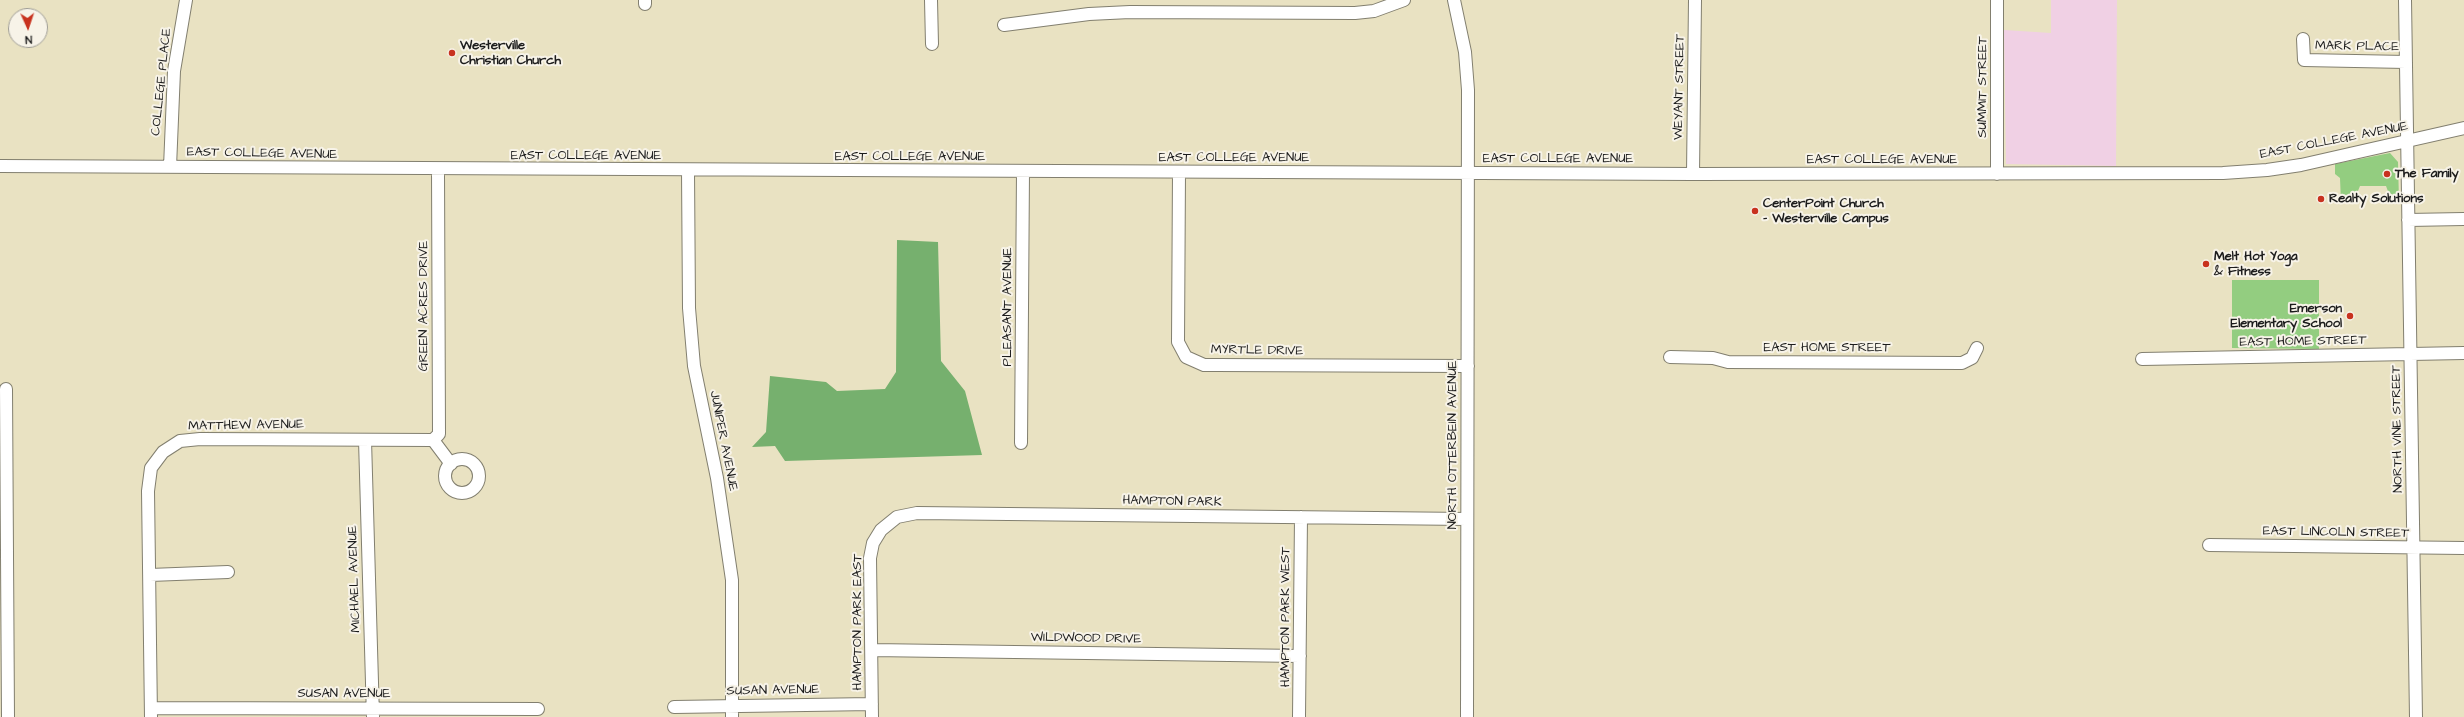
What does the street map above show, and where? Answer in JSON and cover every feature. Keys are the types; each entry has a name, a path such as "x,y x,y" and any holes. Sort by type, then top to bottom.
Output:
{"street":[{"name":"COLLEGE PLACE","path":"170,167 174,71 186,0"},
{"path":"931,0 932,44"},
{"path":"1004,24 1089,14 1130,12 1355,13 1374,11 1404,0"},
{"name":"NORTH OTTERBEIN AVENUE","path":"1454,0 1465,52 1467,75 1469,172 1467,717"},
{"name":"WEYANT STREET","path":"1693,174 1695,0"},
{"name":"SUMMIT STREET","path":"1997,0 1997,174"},
{"name":"NORTH VINE STREET","path":"2405,0 2416,717"},
{"name":"MARK PLACE","path":"2303,39 2304,60 2406,62"},
{"name":"EAST COLLEGE AVENUE","path":"0,166 1693,174 1997,174 2255,171 2301,165 2464,128"},
{"name":"GREEN ACRES DRIVE","path":"433,440 439,434 438,169"},
{"name":"JUNIPER AVENUE","path":"688,170 690,315 695,373 717,478 732,580 732,712"},
{"name":"PLEASANT AVENUE","path":"1021,443 1023,171"},
{"name":"MYRTLE DRIVE","path":"1179,172 1178,342 1186,357 1204,365 1468,366"},
{"path":"2408,220 2464,219"},
{"name":"EAST HOME STREET","path":"1670,357 1713,358 1728,362 1962,363 1972,358 1977,348"},
{"name":"EAST HOME STREET","path":"2142,359 2464,353"},
{"path":"6,389 3,437 4,674 8,717"},
{"name":"MATTHEW AVENUE","path":"151,713 148,491 151,468 163,452 180,441 200,439 433,440"},
{"name":"MICHAEL AVENUE","path":"365,440 373,712"},
{"path":"433,440 451,464"},
{"name":"HAMPTON PARK","path":"881,530 897,517 917,513 1467,519"},
{"name":"HAMPTON PARK WEST","path":"1299,717 1301,517"},
{"name":"HAMPTON PARK EAST","path":"872,717 870,558 873,543 881,530"},
{"name":"EAST LINCOLN STREET","path":"2209,545 2464,548"},
{"path":"150,575 228,572"},
{"name":"WILDWOOD DRIVE","path":"872,650 1300,656"},
{"name":"SUSAN AVENUE","path":"674,707 732,712 872,704"},
{"name":"SUSAN AVENUE","path":"151,713 373,712 538,709"}],"shaded area":[{"path":"2051,0 2117,0 2116,166 2006,164 2004,30 2051,33"}],"green space":[{"path":"2390,153 2398,162 2399,201 2392,202 2386,186 2360,186 2353,203 2341,203 2340,178 2335,174 2335,164"},
{"path":"897,240 938,242 941,361 965,391 982,455 785,461 775,446 752,447 766,432 770,376 826,382 837,391 885,389 896,372"},
{"path":"2232,280 2319,280 2319,349 2232,348"}],"place":[{"name":"Westerville Christian Church","path":"452,53"},
{"name":"The Family","path":"2387,174"},
{"name":"Realty Solutions","path":"2321,199"},
{"name":"CenterPoint Church - Westerville Campus","path":"1755,211"},
{"name":"Melt Hot Yoga & Fitness","path":"2206,264"},
{"name":"Emerson Elementary School","path":"2350,316"}]}
